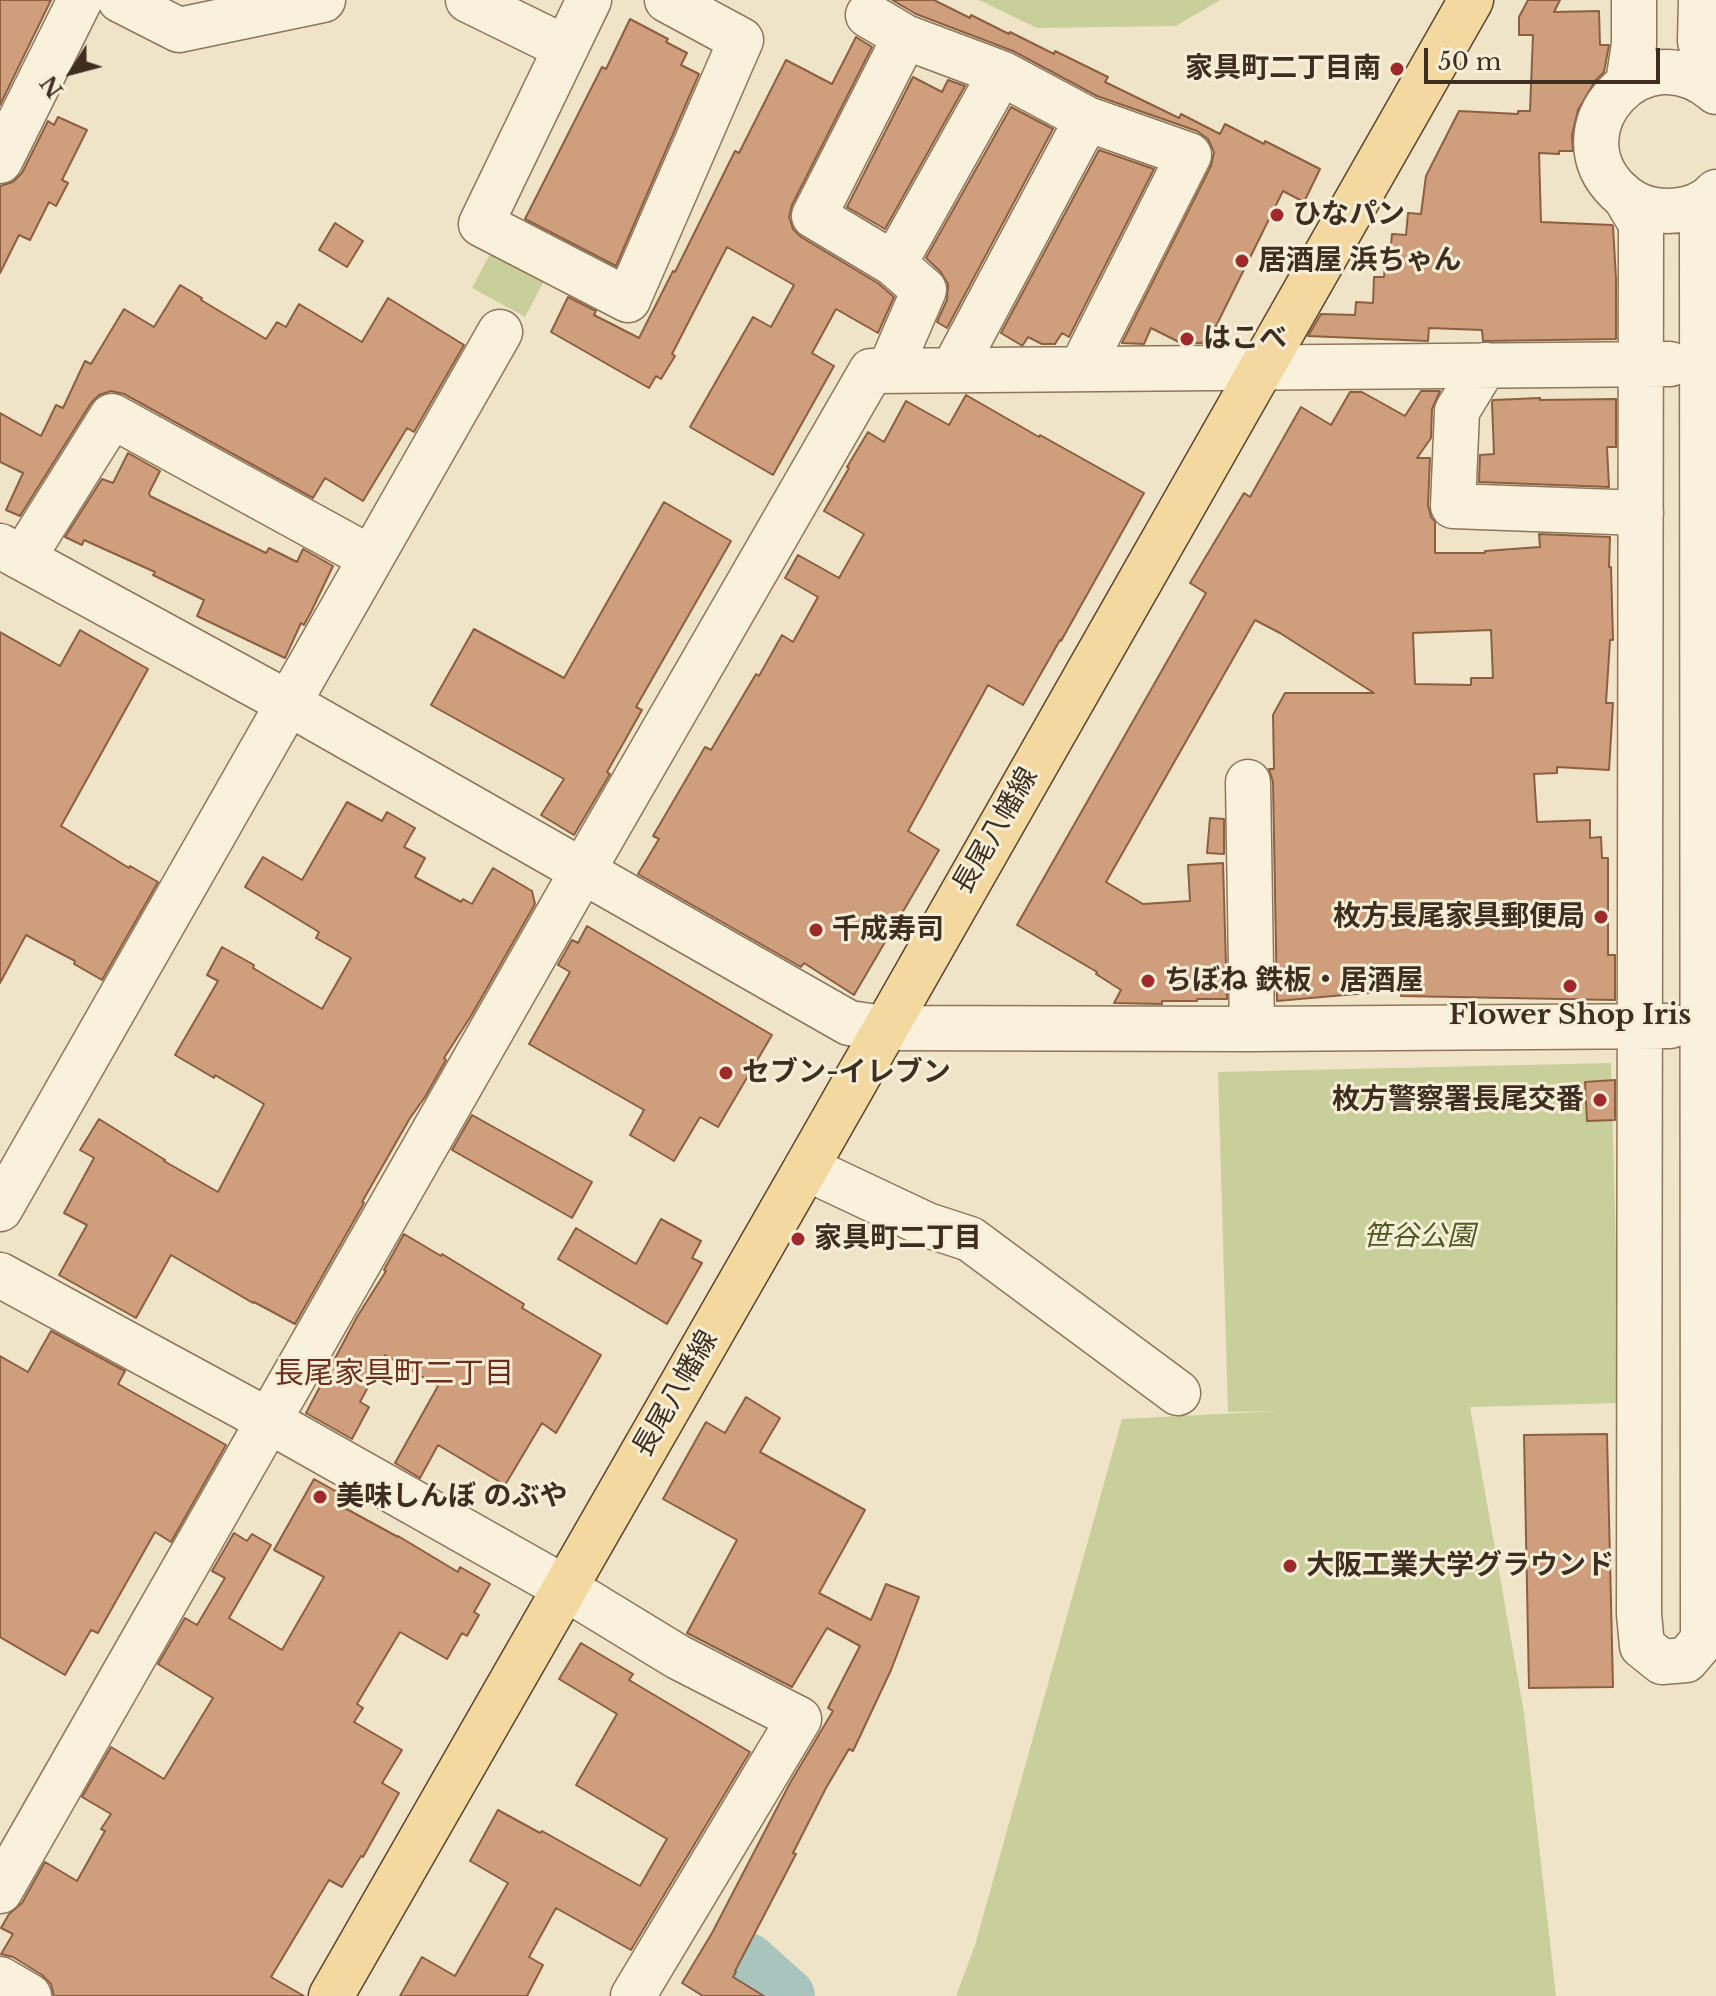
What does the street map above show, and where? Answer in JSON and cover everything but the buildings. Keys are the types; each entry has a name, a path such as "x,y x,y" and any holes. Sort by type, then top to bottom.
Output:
{"main road":[{"name":"長尾八幡線","path":"331,1996 1471,0"}],"street":[{"path":"0,161 80,0"},
{"path":"120,0 179,30 323,0"},
{"path":"468,0 566,48"},
{"path":"589,0 481,224 628,300 741,40 667,0"},
{"path":"1628,83 1634,44 1634,0"},
{"path":"1701,0 1700,41 1715,91"},
{"path":"868,15 905,37 1001,73 1087,119 1189,155 1081,369"},
{"path":"0,1891 582,872 880,371 924,290 894,264 814,216 905,37"},
{"path":"1714,194 1702,225 1709,364 1702,580 1702,803 1709,1026 1703,1640 1686,1660 1662,1662 1642,1646 1639,1614 1641,224 1599,163 1597,140 1600,118 1611,98 1628,83 1648,73 1671,71 1694,77 1715,91"},
{"path":"894,264 1001,73"},
{"path":"953,370 1087,119"},
{"path":"1626,199 1646,209 1668,212 1692,208 1714,194"},
{"path":"0,1209 500,332"},
{"path":"880,371 1709,364"},
{"path":"1485,365 1457,411 1453,506 1641,513"},
{"path":"371,558 112,416 11,552 288,703 849,1023 884,1028 1709,1026"},
{"path":"1641,579 1702,580"},
{"path":"1248,782 1252,1029"},
{"path":"1641,802 1702,803"},
{"path":"806,1168 927,1225 970,1239 1178,1393"},
{"path":"1640,1244 1707,1219"},
{"path":"0,1275 269,1421 565,1588 678,1657 799,1719 633,1996"},
{"path":"1639,1461 1703,1462"},
{"path":"0,1979 29,1996"}],"green space":[{"path":"979,0 1220,0 1176,26 1037,28"},
{"path":"491,252 544,281 525,317 472,288"},
{"name":"大阪工業大学グラウンド","path":"1611,1063 1620,1403 1470,1407 1524,1713 1556,1996 956,1996 975,1945 1122,1419 1278,1411 1228,1412 1218,1072"}],"waterway":[{"path":"748,1961 787,1996"}],"place":[{"name":"家具町二丁目南","path":"1397,69"},
{"name":"ひなパン","path":"1277,215"},
{"name":"居酒屋 浜ちゃん","path":"1242,261"},
{"name":"はこべ","path":"1187,339"},
{"name":"枚方長尾家具郵便局","path":"1601,917"},
{"name":"千成寿司","path":"816,930"},
{"name":"ちぼね 鉄板・居酒屋","path":"1148,981"},
{"name":"Flower Shop Iris","path":"1570,986"},
{"name":"セブン-イレブン","path":"726,1073"},
{"name":"枚方警察署長尾交番","path":"1600,1100"},
{"name":"家具町二丁目","path":"798,1239"},
{"name":"美味しんぼ のぶや","path":"320,1497"},
{"name":"大阪工業大学グラウンド","path":"1290,1566"}],"district":[{"name":"長尾家具町二丁目","path":"394,1375"}],"park label":[{"name":"笹谷公園","path":"1419,1237"}]}
